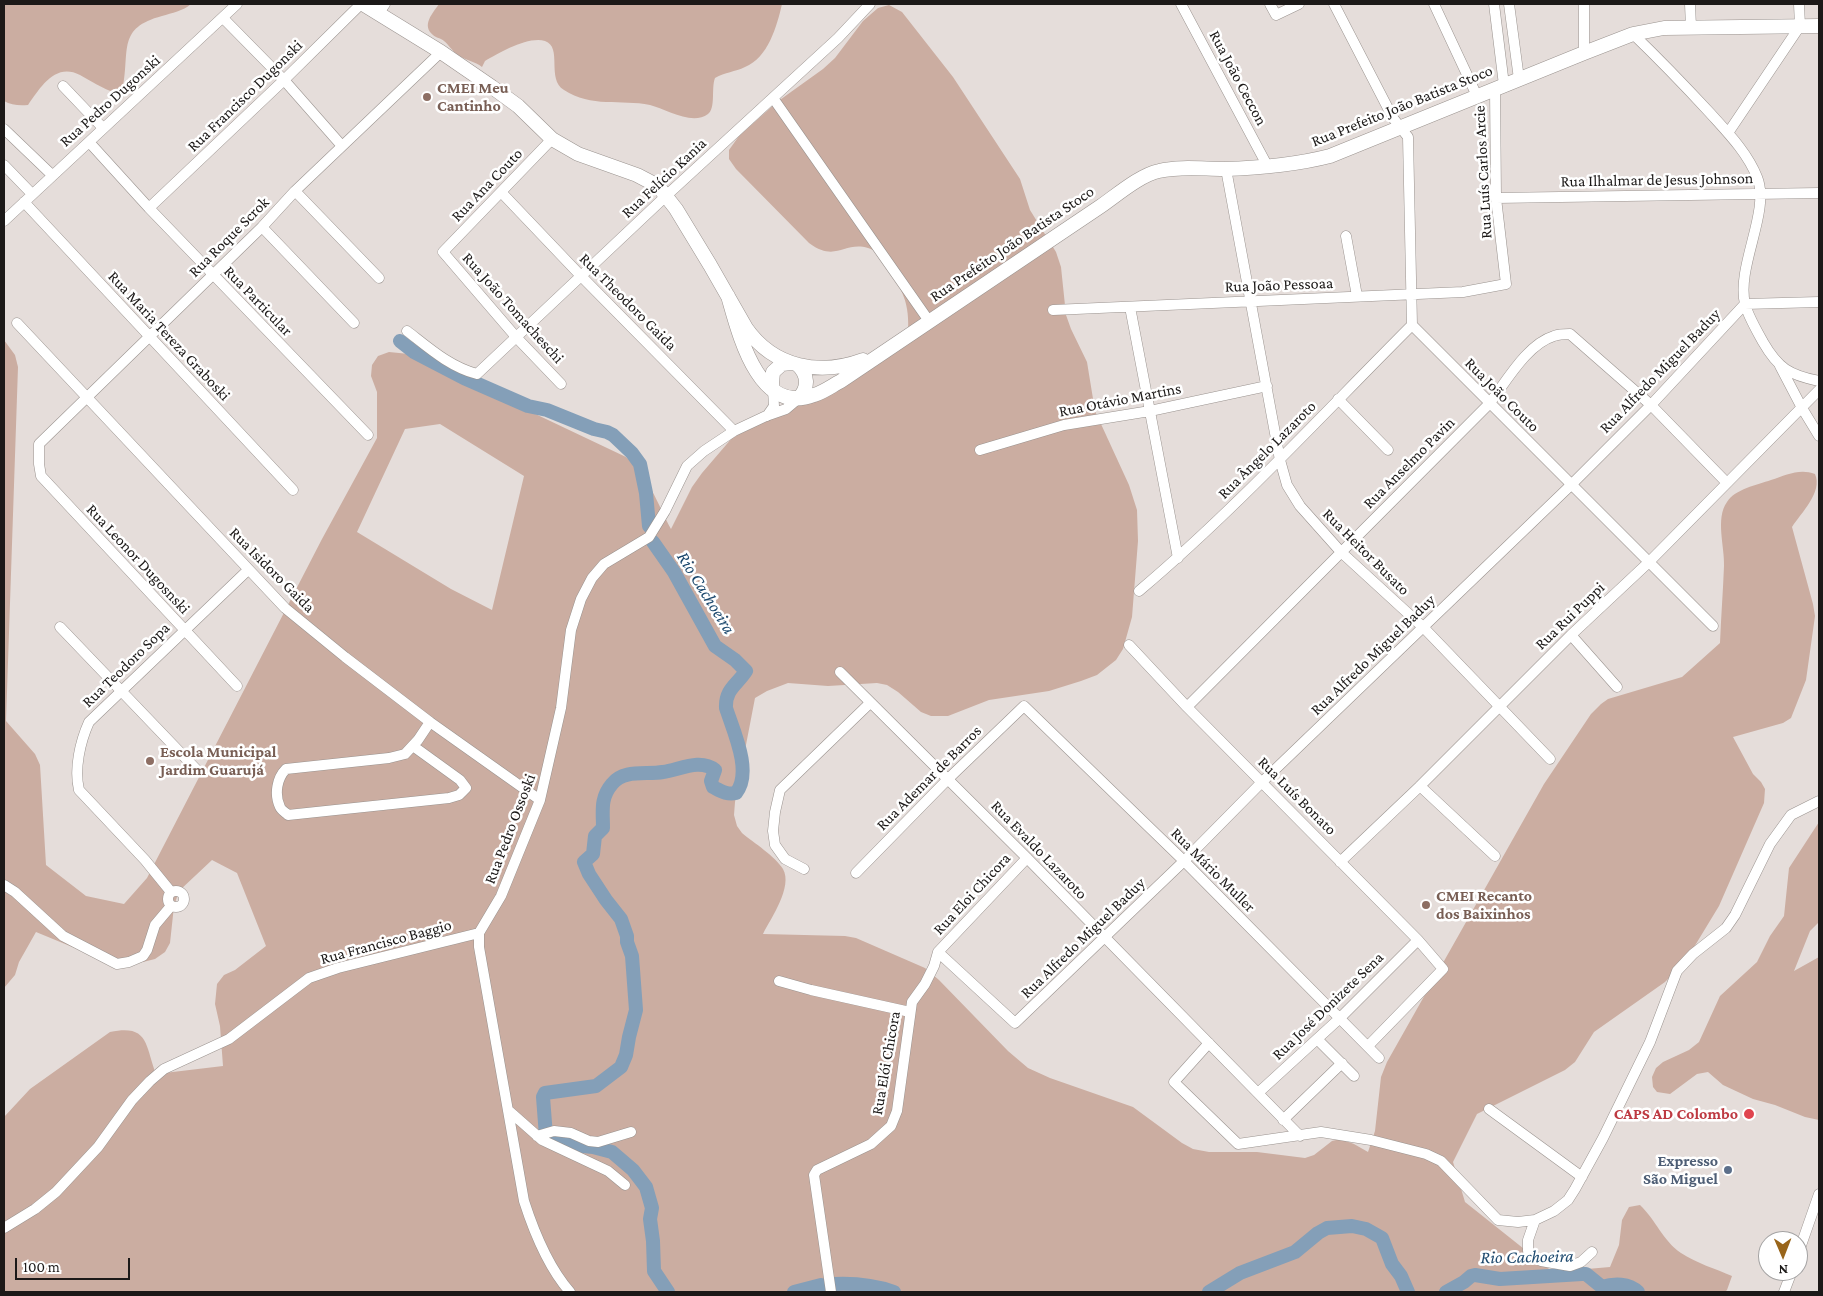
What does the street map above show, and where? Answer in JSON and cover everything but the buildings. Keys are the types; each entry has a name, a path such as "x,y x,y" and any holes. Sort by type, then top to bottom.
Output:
{"main road":[{"name":"Rua Prefeito João Batista Stoco","path":"362,4 382,8 518,106 552,139 585,157 623,169 650,181 667,195 752,337 769,352 794,364 819,369 836,368 878,355"},
{"name":"Rua Prefeito João Batista Stoco","path":"799,398 814,396 842,381 1141,179 1158,171 1178,168 1226,169 1268,167 1303,163 1330,156 1584,52 1633,34 1664,28 1819,26"},
{"name":"Rua Prefeito João Batista Stoco","path":"728,296 737,327 753,366 761,379 773,390"},
{"path":"782,364 794,364 806,375 807,380 805,390 799,398 785,396 773,390 773,372 782,364"}],"street":[{"name":"Rua Pedro Dugonski","path":"4,221 237,4"},
{"name":"Rua Francisco Dugonski","path":"149,208 362,4"},
{"name":"Rua Felício Kania","path":"407,331 442,359 477,374 667,195 838,38 870,4"},
{"name":"Rua João Ceccon","path":"1181,4 1268,167"},
{"path":"1270,4 1276,15 1299,4"},
{"path":"1334,4 1393,118 1408,138 1412,325"},
{"path":"1434,4 1476,96"},
{"name":"Rua Luís Carlos Arcie","path":"1494,4 1499,87 1496,198 1506,284"},
{"path":"1509,4 1519,79"},
{"path":"1584,4 1584,52"},
{"path":"1690,4 1691,27"},
{"path":"1728,133 1800,26 1800,4"},
{"path":"223,18 284,80 342,146"},
{"path":"1649,49 1651,31"},
{"path":"1633,34 1673,72 1728,133 1749,160 1758,178 1761,194 1747,265 1745,304 1758,333 1780,366 1819,436"},
{"name":"Rua Roque Scrok","path":"39,444 213,276 295,191 441,52"},
{"path":"64,86 103,128"},
{"path":"773,98 930,321"},
{"path":"4,129 52,175"},
{"name":"Rua Ana Couto","path":"443,252 552,139"},
{"name":"Rua Particular","path":"88,142 213,276 368,435"},
{"path":"4,165 32,194"},
{"name":"Rua Heitor Busato","path":"1226,169 1252,300 1280,460 1287,485 1300,506 1341,552 1424,628 1550,758"},
{"path":"295,191 379,278"},
{"name":"Rua Theodoro Gaida","path":"501,192 580,276 734,431"},
{"name":"Rua Ilhalmar de Jesus Johnson","path":"1496,198 1819,193"},
{"name":"Rua Maria Tereza Graboski","path":"24,202 293,490"},
{"path":"262,227 354,323"},
{"path":"1346,236 1356,296"},
{"name":"Rua João Tomacheschi","path":"443,252 516,337 561,384"},
{"name":"Rua João Pessoaa","path":"1052,310 1463,292 1506,284"},
{"path":"1745,304 1819,302"},
{"name":"Rua Alfredo Miguel Baduy","path":"938,952 1016,1024 1184,861 1261,783 1571,485 1651,405 1745,304"},
{"path":"1130,307 1178,558"},
{"name":"Rua Isidoro Gaida","path":"17,323 284,608 344,657 430,722 540,800"},
{"name":"Rua Ângelo Lazaroto","path":"1139,592 1178,558 1280,460 1412,325"},
{"name":"Rua João Couto","path":"1412,325 1713,626"},
{"name":"Rua Anselmo Pavin","path":"1187,707 1489,404 1522,359 1539,343 1555,335 1570,334 1651,405"},
{"path":"1780,366 1793,373 1819,381"},
{"name":"Rua Otávio Martins","path":"980,450 1064,425 1150,411 1267,386"},
{"path":"766,416 774,406 773,390"},
{"name":"Rua Rui Puppi","path":"1340,862 1420,786 1571,635 1649,562 1819,390"},
{"name":"Rua Pedro Ossoski","path":"480,933 501,896 540,800 561,708 571,630 581,599 592,578 604,564 648,537 654,530 687,466 704,450 734,431 786,409 799,398"},
{"path":"1338,399 1388,450"},
{"path":"1651,405 1727,483"},
{"name":"Rua Leonor Dugosnski","path":"39,444 40,476 237,686"},
{"name":"Rua Teodoro Sopa","path":"4,885 15,892 63,936 117,964 129,962 143,956 147,950 155,925 171,906 177,907 184,900 180,892 171,892 145,860 80,790 76,778 83,736 89,722 248,570"},
{"path":"60,627 196,770"},
{"path":"1571,635 1617,687"},
{"name":"Rua Luís Bonato","path":"1129,645 1261,783 1418,940 1443,969 1368,1046"},
{"name":"Rua Evaldo Lazaroto","path":"840,672 1027,858 1300,1136"},
{"path":"804,869 784,859 775,845 773,831 780,790 870,703"},
{"name":"Rua Ademar de Barros","path":"856,873 948,779 1024,706"},
{"name":"Rua Mário Muller","path":"1024,706 1184,861 1379,1058"},
{"path":"413,746 460,780 466,788 459,795 449,798 288,815 280,807 277,791 280,775 286,768 389,758 405,754 430,722"},
{"path":"1420,786 1495,856"},
{"path":"1209,1043 1174,1082 1238,1144 1321,1132 1371,1140 1426,1154 1441,1161 1498,1220 1518,1222 1535,1220 1554,1211 1568,1200 1582,1176 1650,1042 1677,971 1693,954 1726,928 1735,915 1770,844 1791,815 1819,801"},
{"name":"Rua Eloi Chicora","path":"938,952 1027,858"},
{"path":"480,933 480,947 524,1200 550,1262 570,1292"},
{"name":"Rua Francisco Baggio","path":"4,1228 56,1192 98,1147 132,1100 164,1069 229,1039 310,978 338,968 480,933"},
{"name":"Rua José Donizete Sena","path":"1258,1093 1340,1018 1418,940"},
{"name":"Rua Elói Chicora","path":"831,1292 814,1175 817,1170 870,1144 891,1126 897,1111 912,1002 925,984 934,966 938,952"},
{"path":"779,981 910,1012"},
{"path":"1317,1039 1354,1076"},
{"path":"1283,1120 1342,1063"},
{"path":"1489,1109 1582,1176"},
{"path":"508,1110 537,1136 562,1150 608,1171 625,1185"},
{"path":"537,1136 554,1130 571,1133 589,1141 598,1142 631,1132"},
{"path":"1806,1231 1819,1194"},
{"path":"1535,1220 1528,1240 1528,1251 1541,1260 1570,1266 1581,1262 1592,1252"}],"shaded area":[{"path":"4,4 191,4 181,10 148,21 138,27 132,34 128,42 123,87 115,93 80,75 63,72 49,79 28,105 21,105 4,101"},
{"path":"439,4 782,4 774,31 760,56 753,63 745,67 715,78 713,103 710,111 702,117 694,118 679,116 650,105 595,101 574,96 559,85 556,79 553,50 550,44 545,41 530,41 514,46 485,61 482,67 464,59 444,41 434,36 428,27 429,19"},
{"path":"889,5 902,12 953,77 1020,179 1030,210 1056,252 1061,267 1066,315 1087,362 1095,411 1129,485 1137,510 1138,541 1132,617 1123,649 1116,660 1097,675 1049,691 989,700 948,716 931,716 921,712 898,692 887,685 877,683 828,686 788,683 755,698 734,815 737,826 742,833 775,859 783,869 785,876 785,884 780,902 763,934 845,936 856,938 925,968 1008,1051 1028,1068 1050,1078 1133,1107 1193,1149 1209,1152 1257,1152 1305,1158 1314,1155 1332,1141 1340,1139 1368,1152 1375,1131 1381,1077 1387,1062 1544,784 1591,714 1608,699 1682,677 1720,643 1724,566 1721,525 1723,509 1727,502 1741,491 1788,474 1809,472 1815,474 1817,481 1814,495 1792,527 1815,616 1806,680 1791,718 1783,723 1733,737 1753,774 1765,789 1764,803 1719,906 1685,962 1665,982 1594,1032 1575,1062 1565,1070 1477,1114 1453,1162 1465,1202 1553,1272 1610,1267 1619,1245 1622,1220 1629,1207 1640,1205 1665,1237 1681,1253 1732,1276 1727,1290 1725,1292 4,1292 4,1117 30,1089 110,1032 123,1030 139,1034 147,1046 156,1074 223,1066 220,1026 215,1004 217,984 224,975 235,970 266,946 237,873 212,860 179,891 174,906 170,943 165,952 155,959 143,962 126,962 99,958 36,932 19,962 15,975 4,988 4,340 15,355 18,367 6,721 35,754 40,765 46,865 86,896 124,904 147,878 322,539 377,438 377,392 371,376 372,365 378,356 389,352 409,354 626,457 634,464 652,490 671,529 692,487 732,438 796,404 908,335 908,314 904,297 896,281 875,252 871,249 860,247 833,252 818,249 809,243 736,169 729,159 729,150 739,136 777,102 823,69 835,58 863,21 878,8","holes":["440,424 524,476 492,610 451,589 357,532 405,429"]},
{"path":"1819,822 1819,922 1810,931 1794,971 1819,957 1819,1120 1753,1099 1723,1085 1708,1072 1697,1074 1670,1094 1657,1092 1653,1087 1652,1077 1656,1068 1663,1062 1689,1050 1699,1042 1720,996 1757,962 1770,936 1784,916 1789,868"}],"waterway":[{"name":"Rio Cachoeira","path":"400,341 414,352 464,378 528,406 547,410 613,435 632,453 640,464 646,493 649,526"},
{"name":"Rio Cachoeira","path":"653,542 674,572 715,646 735,660 746,671 727,696 726,702 726,708 740,751 743,774 741,784 736,793 721,791 713,787 711,781 715,770 703,765 656,773 629,774 617,779 608,789 603,805 603,828 595,836 593,854 584,862 589,874 621,919 627,936 632,956 636,1010 626,1055 621,1067 596,1086 545,1093 543,1097 546,1136 548,1140 612,1152 633,1170 646,1187 652,1208 650,1219 654,1271 668,1292"},
{"name":"Rio Cachoeira","path":"1209,1292 1240,1273 1295,1252 1327,1228 1352,1226 1366,1229 1382,1238 1392,1264 1401,1276 1408,1292"},
{"name":"Rio Cachoeira","path":"1446,1292 1475,1275 1500,1279 1582,1274 1586,1274 1602,1287 1621,1285 1630,1287 1638,1292"},
{"name":"Rio Cachoeira","path":"834,1284 864,1285 894,1292"},
{"name":"Rio Cachoeira","path":"794,1292 821,1285"}],"place":[{"name":"CMEI Meu Cantinho","path":"427,97"},
{"name":"Escola Municipal Jardim Guarujá","path":"150,761"},
{"name":"CMEI Recanto dos Baixinhos","path":"1426,905"},
{"name":"CAPS AD Colombo","path":"1749,1114"},
{"name":"Expresso São Miguel","path":"1728,1170"}]}
